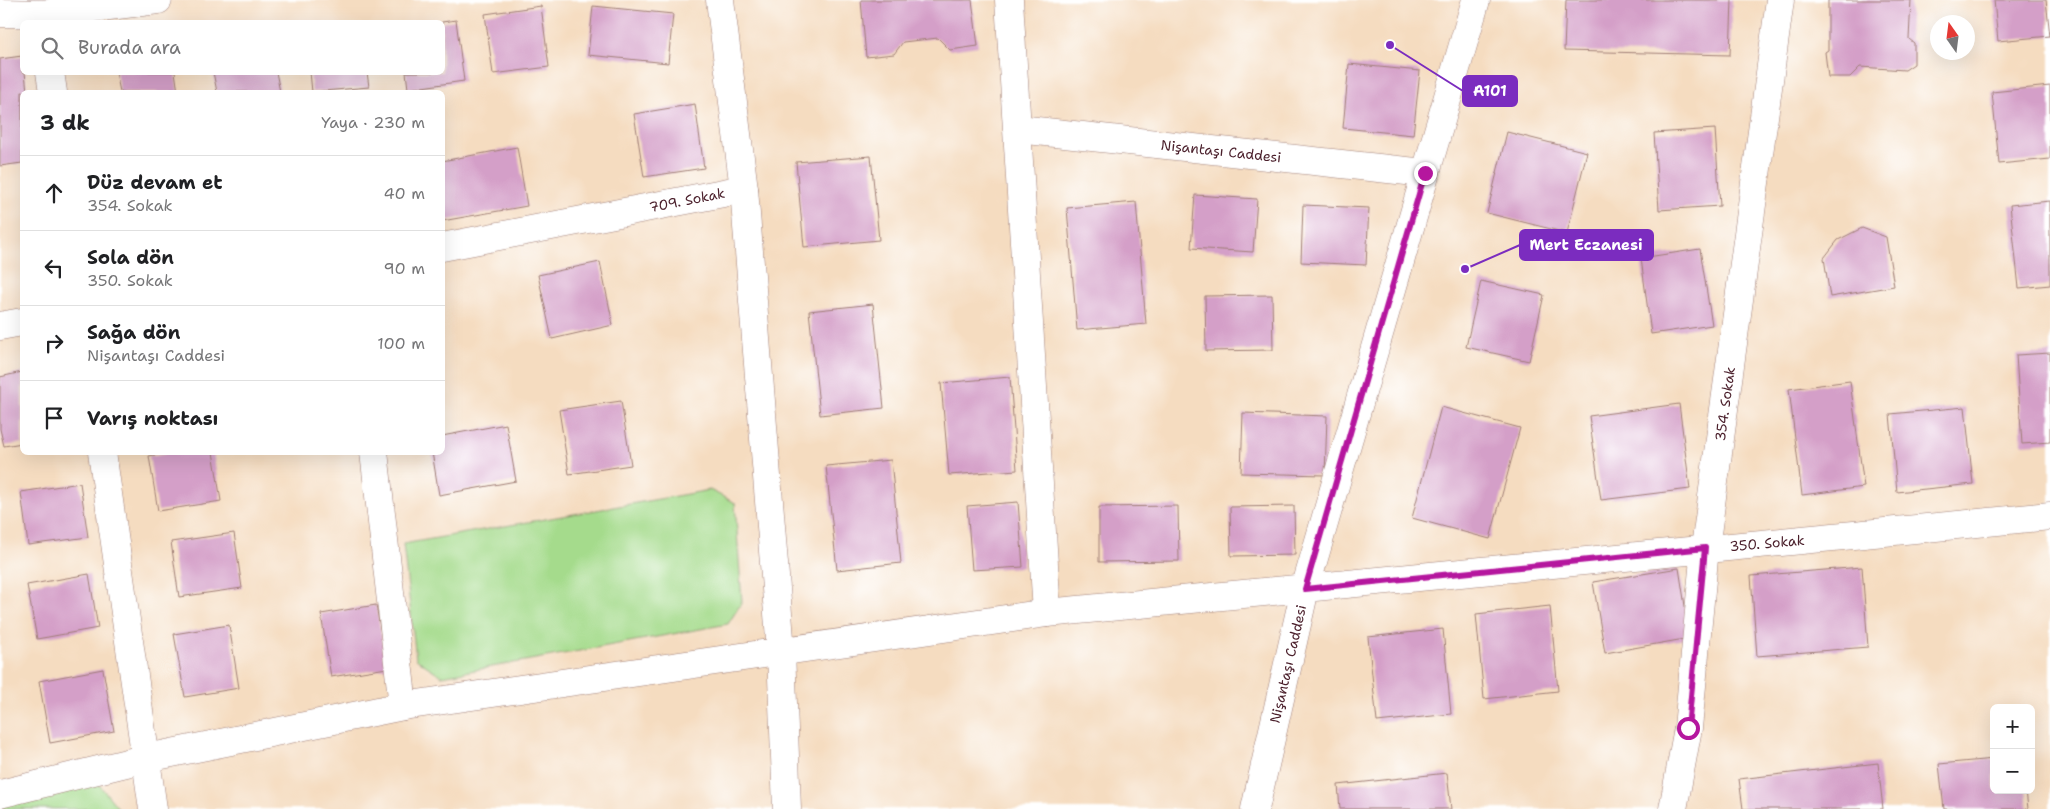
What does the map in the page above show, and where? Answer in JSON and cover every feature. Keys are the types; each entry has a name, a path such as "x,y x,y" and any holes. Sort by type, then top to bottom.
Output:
{"street":[{"path":"0,13 43,18 158,0"},
{"name":"709. Sokak","path":"445,246 744,189 720,0"},
{"path":"1009,0 1047,613"},
{"name":"Nişantaşı Caddesi","path":"1254,809 1305,589 1476,0"},
{"name":"354. Sokak","path":"1673,809 1688,728 1705,548 1780,0"},
{"path":"50,75 53,90"},
{"name":"Nişantaşı Caddesi","path":"1018,129 1425,173"},
{"path":"744,189 780,651 787,809"},
{"path":"0,326 20,322"},
{"path":"102,455 153,809"},
{"path":"374,455 402,706"},
{"name":"350. Sokak","path":"0,794 147,758 402,706 1047,613 2050,516"}],"green space":[{"path":"710,490 735,503 742,602 728,624 442,676 416,659 403,544"},
{"path":"96,781 119,809 0,809 0,805"}],"building":[{"path":"861,0 972,0 978,46 950,50 938,38 903,42 894,54 866,57"},
{"path":"1566,0 1732,0 1730,55 1564,51"},
{"path":"1828,0 1911,0 1909,39 1914,43 1914,64 1905,70 1860,67 1850,77 1828,77 1825,52 1828,50"},
{"path":"1994,0 2046,0 2050,36 1998,41"},
{"path":"541,6 549,67 493,74 485,14"},
{"path":"593,6 673,14 668,63 588,55"},
{"path":"456,20 464,81 408,89 406,75 445,75 445,22"},
{"path":"20,56 20,75 25,75 27,90 20,90 20,163 0,166 0,59"},
{"path":"1349,64 1420,71 1413,135 1343,128"},
{"path":"117,75 175,75 178,90 120,90"},
{"path":"214,75 277,75 280,90 217,90"},
{"path":"310,75 367,75 369,87 312,90"},
{"path":"2050,86 2050,159 1999,164 1992,92"},
{"path":"695,104 704,168 644,177 634,114"},
{"path":"1715,129 1720,206 1659,210 1654,133"},
{"path":"1507,132 1587,152 1567,233 1487,213"},
{"path":"517,147 527,206 445,220 445,160"},
{"path":"871,156 879,240 804,247 796,162"},
{"path":"1195,195 1257,199 1253,252 1191,248"},
{"path":"2050,201 2050,285 2019,288 2010,205"},
{"path":"1136,202 1146,324 1077,330 1067,208"},
{"path":"1303,205 1369,208 1366,265 1301,262"},
{"path":"1862,228 1886,237 1894,286 1830,297 1824,258 1838,240"},
{"path":"1700,249 1712,325 1651,334 1641,258"},
{"path":"600,262 613,325 552,339 538,275"},
{"path":"1481,281 1544,295 1529,361 1466,347"},
{"path":"1272,295 1273,350 1206,351 1205,296"},
{"path":"873,304 884,408 820,415 809,311"},
{"path":"2050,353 2050,442 2022,444 2016,355"},
{"path":"20,372 20,443 4,446 0,429 0,377"},
{"path":"1010,377 1017,470 949,475 941,383"},
{"path":"1850,381 1864,487 1802,495 1789,389"},
{"path":"621,401 631,465 569,474 559,410"},
{"path":"1679,404 1690,489 1601,500 1589,416"},
{"path":"1441,407 1520,428 1490,539 1412,518"},
{"path":"1965,407 1973,484 1897,492 1890,414"},
{"path":"1243,413 1327,416 1325,475 1241,473"},
{"path":"506,424 516,481 439,495 432,455 445,455 445,435"},
{"path":"213,455 221,501 158,511 149,456"},
{"path":"891,460 901,563 837,570 826,466"},
{"path":"80,483 88,537 28,545 21,492"},
{"path":"1018,502 1023,567 972,570 967,506"},
{"path":"1178,506 1179,561 1099,562 1099,507"},
{"path":"1294,506 1295,555 1231,556 1230,507"},
{"path":"234,533 242,588 179,597 171,542"},
{"path":"1862,567 1868,647 1757,656 1751,576"},
{"path":"1679,568 1690,638 1605,653 1593,582"},
{"path":"89,574 98,628 37,639 27,585"},
{"path":"376,605 387,668 331,677 321,614"},
{"path":"1550,606 1558,691 1484,699 1476,614"},
{"path":"229,625 239,688 185,697 174,634"},
{"path":"1443,629 1451,714 1377,722 1368,637"},
{"path":"103,669 114,731 50,743 39,681"},
{"path":"1990,759 1990,794 2026,794 2028,809 1944,809 1939,764"},
{"path":"1878,763 1883,809 1743,809 1739,779"},
{"path":"1447,773 1451,809 1340,809 1338,785"}],"place":[{"name":"A101","path":"1390,45"},
{"name":"Mert Eczanesi","path":"1465,269"}],"route":[{"path":"1425,173 1305,589 1705,548 1688,728"}]}
